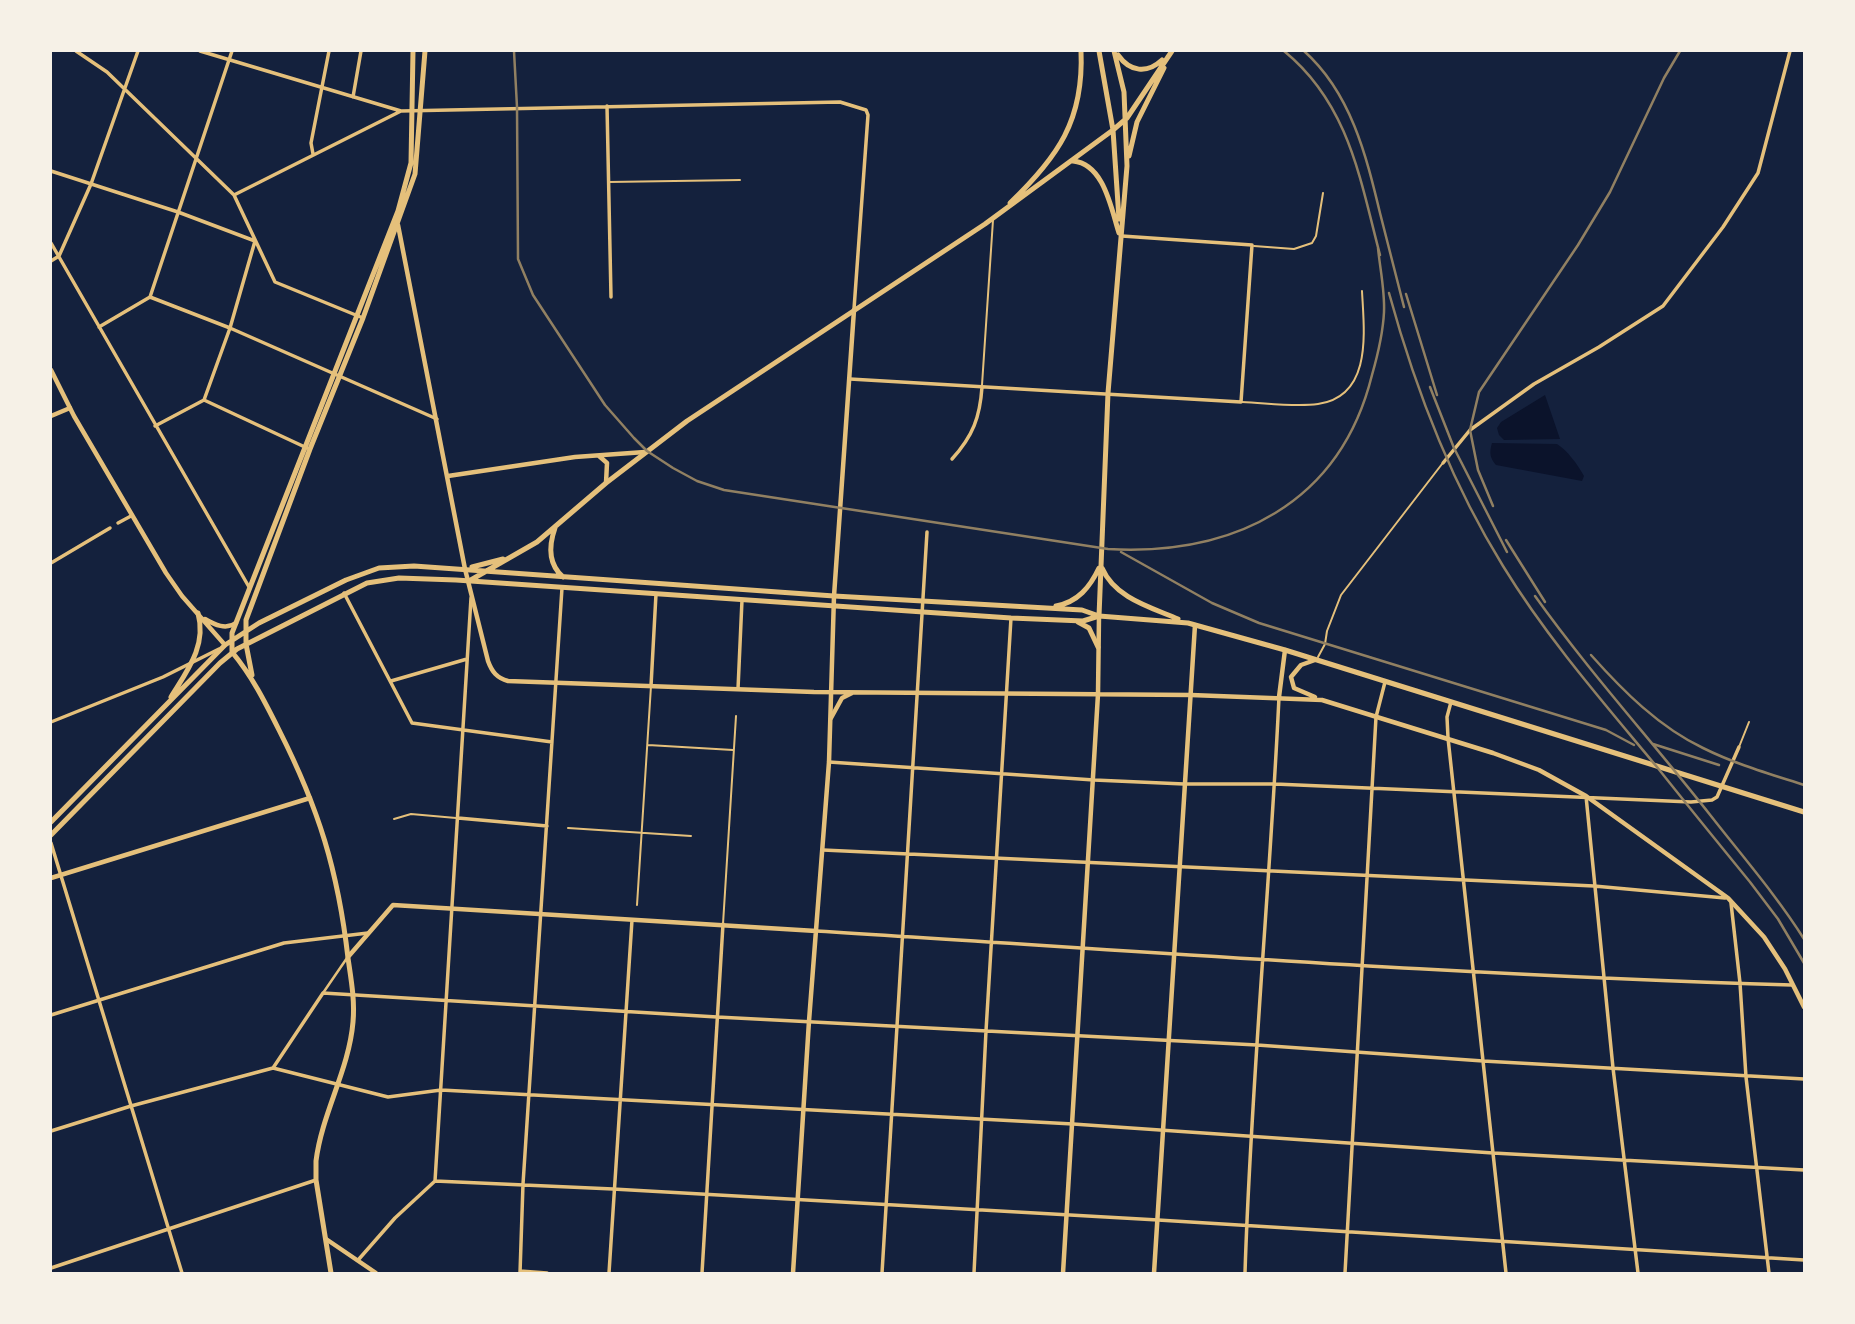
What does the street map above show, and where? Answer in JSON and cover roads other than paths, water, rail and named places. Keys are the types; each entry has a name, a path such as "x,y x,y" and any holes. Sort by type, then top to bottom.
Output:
{"main road":[{"path":"232,652 231,641 236,622 307,448 341,377 415,174 413,51"},
{"path":"254,681 246,644 246,620 334,373 398,211 411,163 425,51"},
{"path":"993,219 1044,169 1069,130 1082,76 1080,51"},
{"path":"1099,51 1113,130 1120,236"},
{"path":"1115,51 1124,63 1144,70 1152,69 1172,51"},
{"path":"1099,616 1108,393 1127,166 1127,118 1115,51"},
{"path":"468,581 537,542 606,483 701,411 993,219 1113,130 1127,118 1172,51"},
{"path":"1127,166 1138,122 1172,51"},
{"path":"1071,161 1083,162 1093,170 1105,192 1120,236"},
{"path":"398,211 398,225"},
{"path":"555,527 551,556 555,568 563,577"},
{"path":"466,569 516,554"},
{"path":"1048,608 1064,605 1079,596 1090,585 1100,565"},
{"path":"1100,565 1105,577 1118,591 1191,624 1285,650 1804,812"},
{"path":"51,822 225,645 245,631 346,580 379,568 414,566 487,570 834,596 1082,610 1099,616 1191,624"},
{"path":"51,835 232,652 344,593 382,579 468,581 1011,618 1076,621 1099,616"},
{"path":"166,705 192,663 201,636 198,614"},
{"path":"1076,621 1089,628 1098,647"},
{"path":"225,645 254,681 294,760 310,798 336,877 353,994 351,1043 317,1153 316,1180 331,1273"}],"street":[{"path":"76,51 98,64 234,195 275,282 355,317 363,318"},
{"path":"51,261 59,256 91,184 138,51"},
{"path":"200,51 401,111 840,102 866,110 868,122 833,606 829,762 793,1273"},
{"path":"99,327 150,297 232,51"},
{"path":"313,154 311,144 329,51"},
{"path":"353,97 361,51"},
{"path":"1443,463 1470,430 1523,392 1663,306 1723,227 1758,173 1790,51"},
{"path":"607,106 611,297"},
{"path":"234,195 401,111"},
{"path":"51,171 178,212 255,241"},
{"path":"398,225 468,581 483,645 494,674 508,681 832,692 1191,695 1322,700"},
{"path":"850,379 1241,402 1252,245 1120,236"},
{"path":"155,426 204,400 230,328 255,241"},
{"path":"51,243 250,587"},
{"path":"150,297 230,328 437,419"},
{"path":"51,370 131,516 175,586 225,645 192,663 51,722"},
{"path":"952,459 967,443 977,423 982,387"},
{"path":"204,400 307,448"},
{"path":"51,416 70,408"},
{"path":"448,476 599,455 645,452"},
{"path":"599,455 607,463 606,483"},
{"path":"118,523 131,516"},
{"path":"51,563 110,528"},
{"path":"882,1273 927,532"},
{"path":"547,1273 520,1272 523,1184 562,588"},
{"path":"435,1181 471,592"},
{"path":"344,593 412,723 552,741"},
{"path":"651,686 656,594"},
{"path":"738,689 742,600"},
{"path":"198,614 222,626 230,626 236,622"},
{"path":"1063,1273 1094,780 1099,616"},
{"path":"974,1273 1011,618"},
{"path":"1154,1273 1191,695 1191,624"},
{"path":"1245,1273 1279,697 1285,650"},
{"path":"391,681 467,659"},
{"path":"1294,698 1292,677 1297,668 1316,660"},
{"path":"1345,1273 1376,717 1385,681"},
{"path":"1292,683 1300,692 1322,700 1539,769 1586,796 1729,900 1764,937 1794,985 1804,1007"},
{"path":"831,718 842,698 861,691"},
{"path":"1451,701 1447,717 1448,738 1506,1273"},
{"path":"829,762 1094,780 1275,784 1683,802 1712,800 1717,797 1739,747"},
{"path":"1586,796 1613,1068 1638,1273"},
{"path":"51,878 310,798"},
{"path":"457,818 547,825"},
{"path":"51,843 182,1273"},
{"path":"823,850 1594,886 1729,900"},
{"path":"1729,900 1769,1273"},
{"path":"273,1068 348,957 393,905 1362,965 1794,985"},
{"path":"609,1273 632,920"},
{"path":"702,1273 723,924"},
{"path":"51,1015 284,943 368,933"},
{"path":"323,993 626,1012 1257,1045 1804,1079"},
{"path":"51,1131 131,1106 273,1068 389,1097 441,1090 1073,1124 1493,1153 1804,1170"},
{"path":"51,1268 316,1180"},
{"path":"359,1259 394,1218 435,1181 1158,1220 1804,1260"},
{"path":"326,1239 376,1273"}],"lane":[{"path":"608,183 740,180"},
{"path":"1252,245 1294,249 1312,243 1316,236 1323,193"},
{"path":"982,387 993,219"},
{"path":"1241,402 1317,404 1339,396 1351,387 1358,375 1364,342 1362,291"},
{"path":"1316,660 1325,644 1327,631 1341,595 1443,463"},
{"path":"637,905 651,686"},
{"path":"723,924 736,716"},
{"path":"1739,747 1749,722"},
{"path":"647,745 734,750"},
{"path":"394,819 411,814 457,818"},
{"path":"568,828 691,836"}],"water":[{"path":"1545,395 1560,439 1504,440 1499,435 1497,428 1501,422"},
{"path":"1492,443 1557,444 1572,458 1584,476 1582,481 1496,465 1491,455"}],"railway":[{"path":"514,51 518,259 533,295 605,405 634,438 647,451 673,468 697,481 724,490 1108,549 1154,549 1198,543 1238,531 1275,513 1308,489 1335,458 1357,420 1372,375 1383,328 1384,296 1378,248"},
{"path":"1284,51 1306,72 1338,119 1358,171 1380,255"},
{"path":"1304,51 1334,86 1354,126 1369,169 1404,307"},
{"path":"1493,506 1478,470 1470,430 1479,392 1578,245 1610,192 1664,78 1680,51"},
{"path":"1389,293 1410,364 1436,434 1467,501 1503,566 1576,669 1750,882 1778,919 1804,963"},
{"path":"1406,294 1437,395"},
{"path":"1430,387 1454,448 1507,552"},
{"path":"1506,540 1545,602"},
{"path":"1121,552 1212,603 1259,623 1606,730 1634,745"},
{"path":"1535,596 1783,907 1804,939"},
{"path":"1591,655 1642,707 1671,730 1728,759 1804,785"},
{"path":"1653,744 1719,765"}]}
